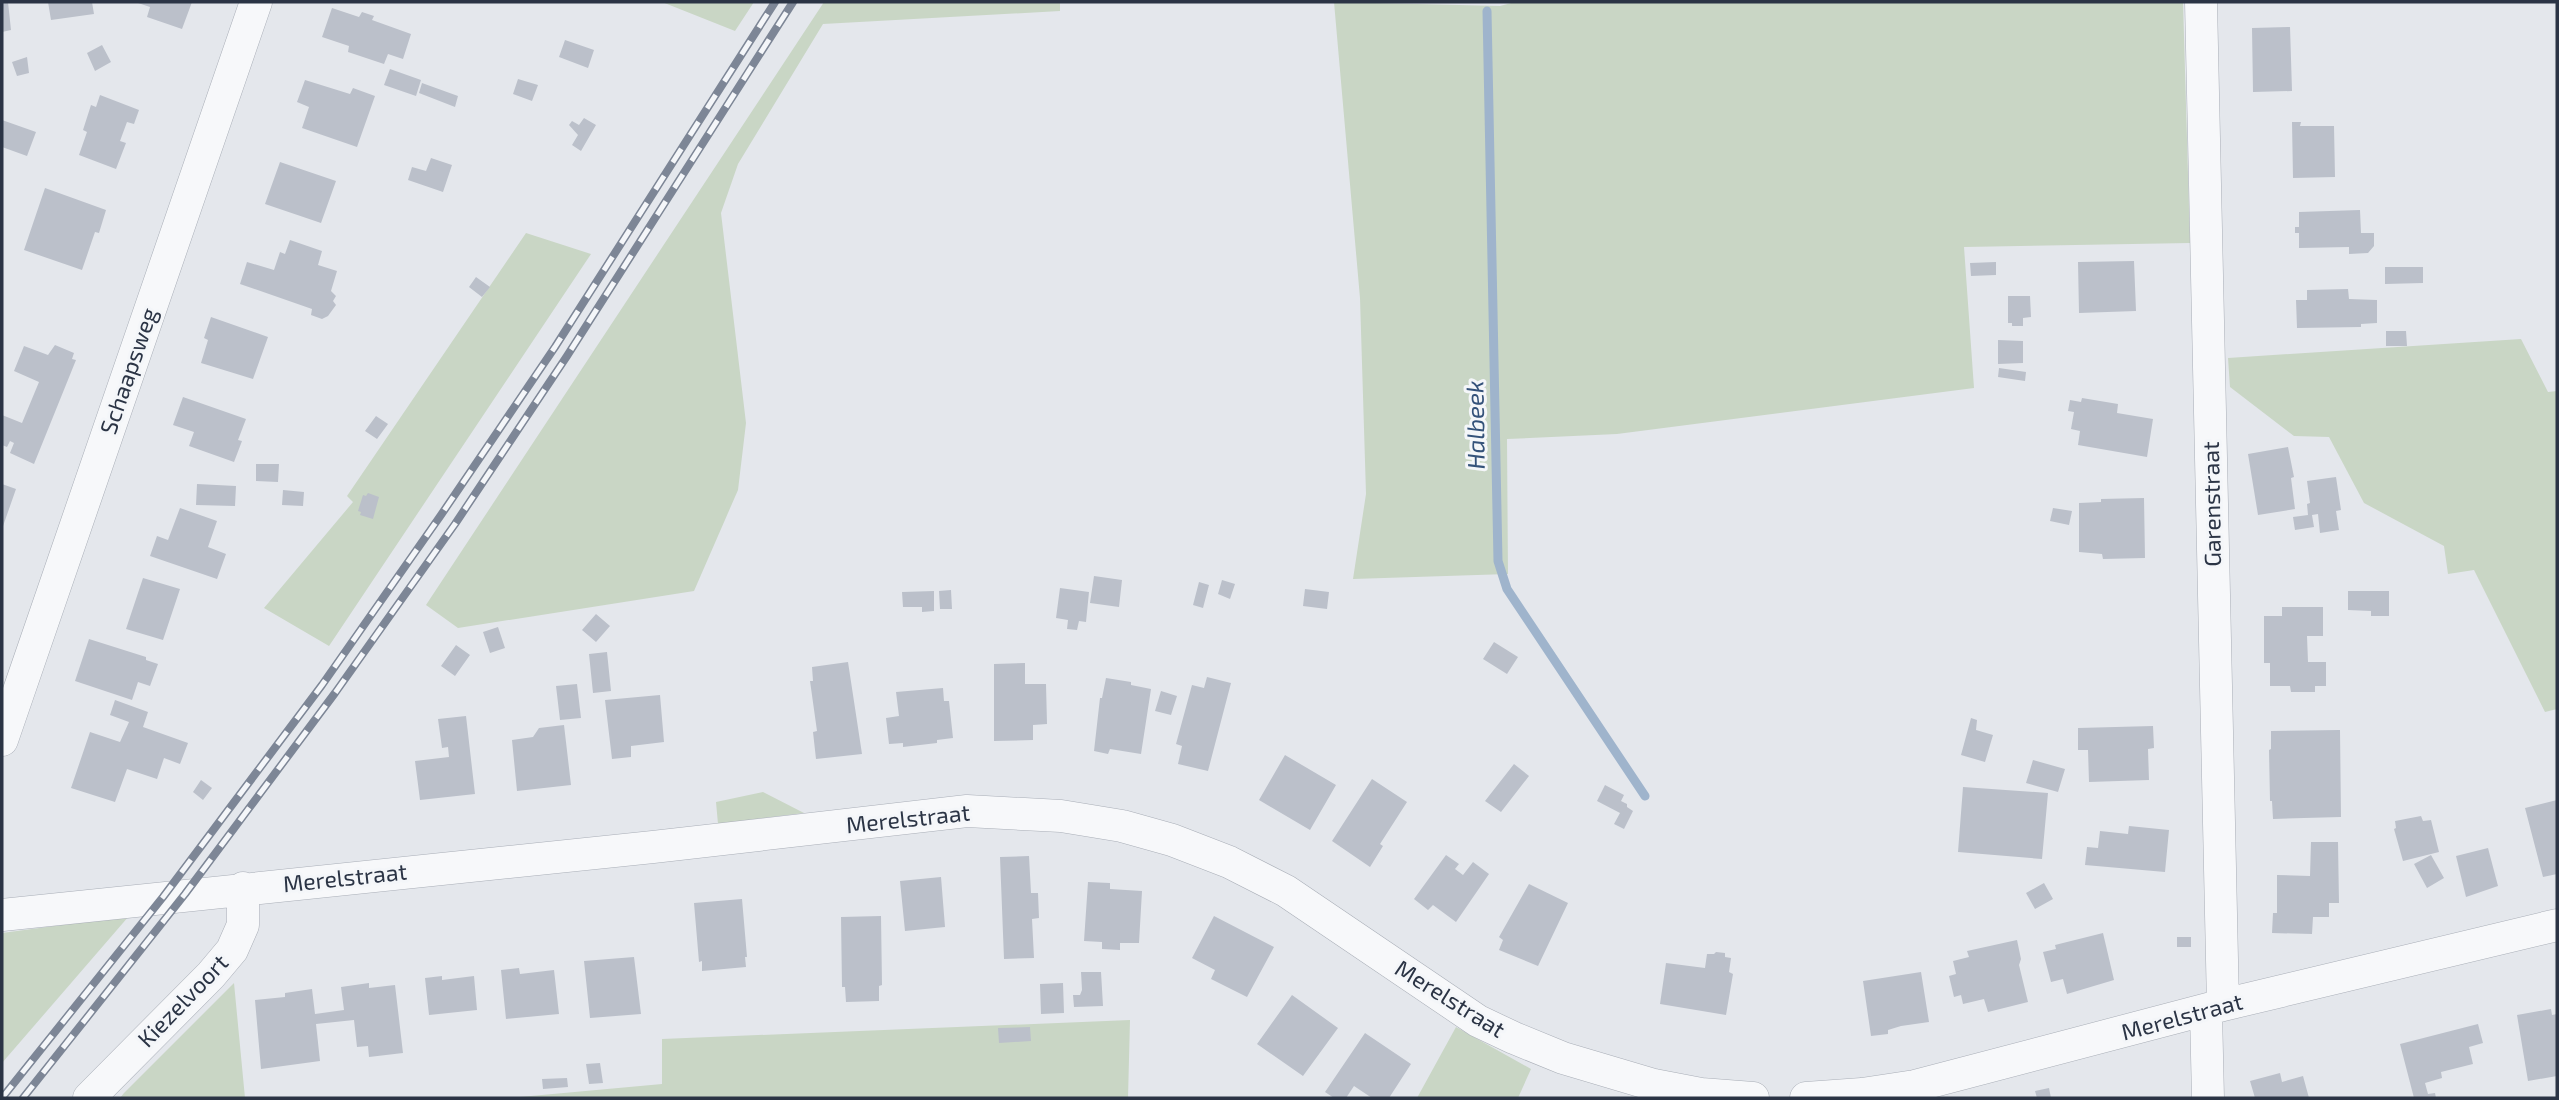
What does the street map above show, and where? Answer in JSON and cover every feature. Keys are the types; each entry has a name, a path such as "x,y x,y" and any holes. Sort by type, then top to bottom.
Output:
{"street":[{"name":"Schaapsweg","path":"2,740 256,2"},
{"name":"Garenstraat","path":"2201,2 2215,1009 2208,1098"},
{"name":"Merelstraat","path":"2,915 653,847 967,811 1061,816 1122,826 1172,840 1230,862 1286,891 1478,1021 1563,1058 1654,1085 1701,1094 1753,1098"},
{"name":"Kiezelvoort","path":"89,1098 211,975 232,950 243,925 243,888"},
{"name":"Merelstraat","path":"1806,1098 1863,1094 1915,1086 2557,925"}],"green space":[{"path":"662,2 754,2 735,31"},
{"path":"824,2 1060,2 1060,11 823,24 738,164 721,213 746,423 738,490 694,591 458,628 426,605"},
{"path":"1334,2 1500,6 1515,2 2183,2 2190,243 1964,247 1974,388 1617,434 1507,439 1508,574 1353,579 1366,494 1360,298"},
{"path":"526,233 591,254 329,646 264,608 353,502 347,496"},
{"path":"2521,339 2548,392 2557,391 2557,709 2545,712 2474,570 2448,574 2444,546 2364,503 2329,437 2294,436 2230,387 2228,358"},
{"path":"763,792 804,813 718,824 716,802"},
{"path":"129,916 2,1063 2,933"},
{"path":"234,983 245,1098 120,1098 124,1093"},
{"path":"1130,1020 1128,1098 509,1098 662,1084 662,1039"},
{"path":"1456,1027 1531,1069 1518,1098 1417,1098"}],"building":[{"path":"2,2 8,2 11,30 2,32"},
{"path":"48,2 92,2 94,14 51,20"},
{"path":"135,2 192,2 182,29 147,17 150,7"},
{"path":"332,8 359,17 362,12 374,16 372,20 411,34 403,59 388,54 384,64 348,52 349,46 322,37"},
{"path":"2290,27 2292,91 2253,92 2252,28"},
{"path":"565,40 594,50 588,68 559,57"},
{"path":"102,45 111,62 95,71 87,53"},
{"path":"27,57 29,73 17,76 12,62"},
{"path":"390,69 421,80 416,96 384,85"},
{"path":"518,79 538,85 532,101 513,94"},
{"path":"305,80 350,94 353,88 375,96 357,147 302,128 309,107 297,102"},
{"path":"422,83 458,96 455,107 419,93"},
{"path":"100,95 139,110 134,124 127,122 120,141 126,143 116,169 79,155 87,132 83,130 91,105 96,107"},
{"path":"584,118 596,125 581,151 572,145 578,135 569,125 572,121 579,125"},
{"path":"2,120 36,132 27,156 2,147"},
{"path":"2292,122 2301,122 2300,126 2334,126 2335,177 2293,178"},
{"path":"431,158 452,165 443,192 408,180 412,167 426,171"},
{"path":"280,162 336,181 321,223 265,204"},
{"path":"45,188 106,210 82,270 24,250"},
{"path":"2360,210 2361,233 2374,233 2374,246 2368,253 2349,254 2349,247 2299,248 2299,233 2295,233 2295,227 2299,227 2299,212"},
{"path":"290,240 322,251 318,265 337,271 331,291 336,296 333,301 336,305 328,316 322,319 311,315 312,309 240,284 247,262 274,270 280,252 285,254"},
{"path":"2134,261 2136,311 2079,313 2078,262"},
{"path":"1996,262 1996,275 1971,276 1970,263"},
{"path":"2385,267 2423,267 2423,283 2385,284"},
{"path":"476,277 490,287 482,297 469,287"},
{"path":"2348,289 2349,299 2377,300 2377,323 2361,324 2361,327 2297,328 2296,300 2307,300 2307,290"},
{"path":"2008,296 2030,296 2031,317 2023,318 2023,326 2012,326 2012,323 2008,323"},
{"path":"211,317 268,337 253,379 201,363 208,340 204,338"},
{"path":"2386,331 2406,331 2407,346 2386,346"},
{"path":"1998,340 2023,341 2023,363 1998,364"},
{"path":"55,345 74,353 72,359 76,360 34,464 10,453 14,443 10,441 7,447 2,445 2,415 22,423 39,382 14,371 24,346 48,355"},
{"path":"1999,368 2026,372 2025,381 1998,377"},
{"path":"183,397 246,419 234,462 189,446 194,432 173,425"},
{"path":"2082,398 2118,404 2117,413 2153,419 2147,457 2078,445 2080,431 2071,429 2074,412 2068,411 2070,400 2081,402"},
{"path":"376,416 388,424 377,439 365,431"},
{"path":"2288,447 2294,477 2291,478 2295,509 2258,515 2248,454"},
{"path":"256,464 279,464 278,482 256,481"},
{"path":"2336,477 2341,510 2336,511 2339,530 2320,533 2318,514 2312,515 2314,527 2295,530 2293,517 2308,515 2307,504 2310,503 2307,481"},
{"path":"2,484 16,489 2,529"},
{"path":"197,484 236,486 235,506 196,505"},
{"path":"283,490 304,492 303,506 282,505"},
{"path":"368,493 379,497 373,519 360,515 361,512 358,511 363,495"},
{"path":"2144,498 2145,558 2103,559 2102,554 2079,552 2079,503 2101,502 2101,499"},
{"path":"180,508 217,521 208,547 226,554 217,579 150,556 157,536 168,540"},
{"path":"2053,508 2072,511 2069,525 2050,521"},
{"path":"1094,576 1122,580 1119,607 1090,603"},
{"path":"143,578 180,589 163,640 126,629"},
{"path":"1222,580 1235,584 1230,599 1218,594"},
{"path":"1199,582 1209,585 1203,608 1193,605"},
{"path":"1060,588 1089,592 1086,622 1079,621 1077,630 1067,629 1068,620 1056,618"},
{"path":"1305,589 1329,592 1327,609 1303,606"},
{"path":"951,590 952,609 940,609 939,591"},
{"path":"934,591 934,611 922,612 922,607 903,607 902,592"},
{"path":"2348,591 2389,591 2389,616 2371,616 2371,611 2348,610"},
{"path":"2282,607 2323,607 2323,636 2307,636 2308,662 2326,662 2326,686 2315,686 2315,692 2291,692 2290,686 2270,686 2270,663 2264,663 2264,616 2282,616"},
{"path":"596,614 610,626 596,642 582,630"},
{"path":"498,627 505,648 490,653 483,632"},
{"path":"89,639 146,657 146,660 158,664 150,686 138,682 132,700 75,681"},
{"path":"1494,642 1518,657 1507,674 1483,659"},
{"path":"456,645 470,655 455,676 441,666"},
{"path":"607,652 611,691 593,693 589,654"},
{"path":"848,662 862,754 816,759 813,732 817,731 810,681 813,681 812,667"},
{"path":"1025,663 1025,684 1046,684 1047,724 1033,725 1033,740 994,741 994,664"},
{"path":"1207,677 1231,683 1208,771 1178,764 1182,746 1176,744 1192,685 1204,688"},
{"path":"1106,678 1151,689 1141,754 1110,749 1108,754 1094,751 1100,698"},
{"path":"577,684 581,718 560,720 556,686"},
{"path":"943,688 944,701 949,701 953,738 903,747 903,743 889,744 886,718 899,716 896,692"},
{"path":"1161,691 1177,696 1171,715 1155,711"},
{"path":"660,695 664,742 631,746 631,757 612,759 605,700"},
{"path":"115,700 148,712 143,727 188,743 180,764 164,758 157,779 127,769 115,802 71,788 90,732 120,742 129,722 110,715"},
{"path":"466,716 475,794 420,800 415,761 449,757 448,747 442,748 438,719"},
{"path":"1971,718 1977,720 1976,730 1993,735 1985,762 1961,755"},
{"path":"564,725 571,785 517,791 512,740 533,737 539,728"},
{"path":"2153,726 2154,748 2148,749 2149,780 2089,782 2088,750 2078,750 2078,728"},
{"path":"2340,730 2341,817 2273,819 2270,801 2271,731"},
{"path":"1285,755 1336,785 1310,830 1259,800"},
{"path":"2033,760 2065,769 2058,792 2026,783"},
{"path":"1514,764 1529,776 1501,812 1485,801"},
{"path":"1372,779 1407,802 1380,844 1383,846 1370,867 1332,841"},
{"path":"201,780 212,788 203,800 193,792"},
{"path":"1605,785 1624,795 1621,801 1633,811 1624,829 1614,824 1620,813 1597,801"},
{"path":"1963,787 2048,793 2042,859 1958,852"},
{"path":"2557,800 2557,874 2543,877 2525,808"},
{"path":"2421,816 2423,821 2431,820 2439,852 2403,861 2394,829 2395,821"},
{"path":"2129,826 2169,830 2165,872 2085,865 2087,847 2098,848 2100,831 2128,834"},
{"path":"2311,842 2338,842 2339,903 2329,903 2329,917 2313,917 2312,934 2272,933 2273,913 2277,913 2277,875 2310,876"},
{"path":"2488,848 2498,886 2466,897 2456,856"},
{"path":"1446,855 1459,864 1455,869 1463,875 1473,862 1489,874 1456,922 1433,905 1428,910 1414,899"},
{"path":"2431,855 2444,878 2427,888 2414,864"},
{"path":"1029,856 1031,893 1038,893 1039,918 1032,919 1034,958 1004,959 1000,857"},
{"path":"941,877 945,927 905,931 900,881"},
{"path":"1088,882 1110,883 1110,889 1142,891 1139,943 1120,943 1120,950 1102,949 1102,942 1084,941"},
{"path":"2044,883 2053,899 2035,909 2026,893"},
{"path":"1529,884 1568,903 1538,966 1499,950 1503,940 1499,937"},
{"path":"742,899 746,967 702,971 694,903"},
{"path":"881,916 882,985 879,986 879,1001 846,1002 845,987 842,987 841,917"},
{"path":"1214,916 1274,947 1247,997 1211,979 1215,970 1192,958"},
{"path":"2103,933 2114,980 2067,994 2063,979 2051,982 2043,952 2056,949 2055,945"},
{"path":"2177,937 2191,937 2191,947 2177,947"},
{"path":"2017,940 2021,959 2019,965 2028,1002 1988,1012 1984,999 1963,1004 1961,995 1954,997 1949,976 1956,974 1953,961 1969,957 1967,951"},
{"path":"1725,953 1725,957 1731,958 1729,972 1733,974 1726,1015 1660,1004 1666,963 1705,968 1707,954"},
{"path":"634,957 641,1014 590,1018 584,961"},
{"path":"519,968 520,974 554,970 559,1014 506,1019 501,970"},
{"path":"1081,972 1101,972 1103,1006 1074,1007 1073,995 1080,995 1082,990"},
{"path":"1921,972 1929,1022 1901,1026 1888,1030 1888,1034 1871,1036 1863,981"},
{"path":"442,976 442,980 474,976 477,1010 429,1015 425,978"},
{"path":"369,983 369,988 395,985 403,1053 369,1057 368,1046 357,1047 354,1020 316,1024 320,1061 261,1069 255,1000 285,997 285,993 312,989 315,1014 344,1010 341,987"},
{"path":"1063,983 1064,1013 1041,1014 1040,984"},
{"path":"1292,995 1338,1028 1303,1076 1257,1044"},
{"path":"2551,1009 2552,1015 2557,1014 2557,1076 2528,1081 2517,1015"},
{"path":"2478,1024 2483,1043 2469,1047 2473,1064 2441,1072 2442,1078 2425,1083 2428,1094 2435,1093 2436,1098 2414,1098 2400,1044"},
{"path":"1030,1027 1031,1041 999,1043 998,1028"},
{"path":"1365,1033 1411,1064 1389,1098 1372,1098 1354,1086 1346,1098 1334,1098 1325,1092"},
{"path":"600,1063 603,1083 589,1084 586,1064"},
{"path":"2280,1073 2282,1082 2303,1076 2309,1098 2255,1098 2250,1081"},
{"path":"567,1078 568,1087 543,1089 542,1079"},
{"path":"2049,1088 2051,1098 2037,1098 2035,1091"}],"waterway":[{"name":"Halbeek","path":"1487,11 1498,561 1507,589 1645,796"}],"railway":[{"path":"2,1098 163,897 322,685 555,347 775,2"},
{"path":"23,1098 185,894 335,693 455,524 567,356 793,2"}]}
